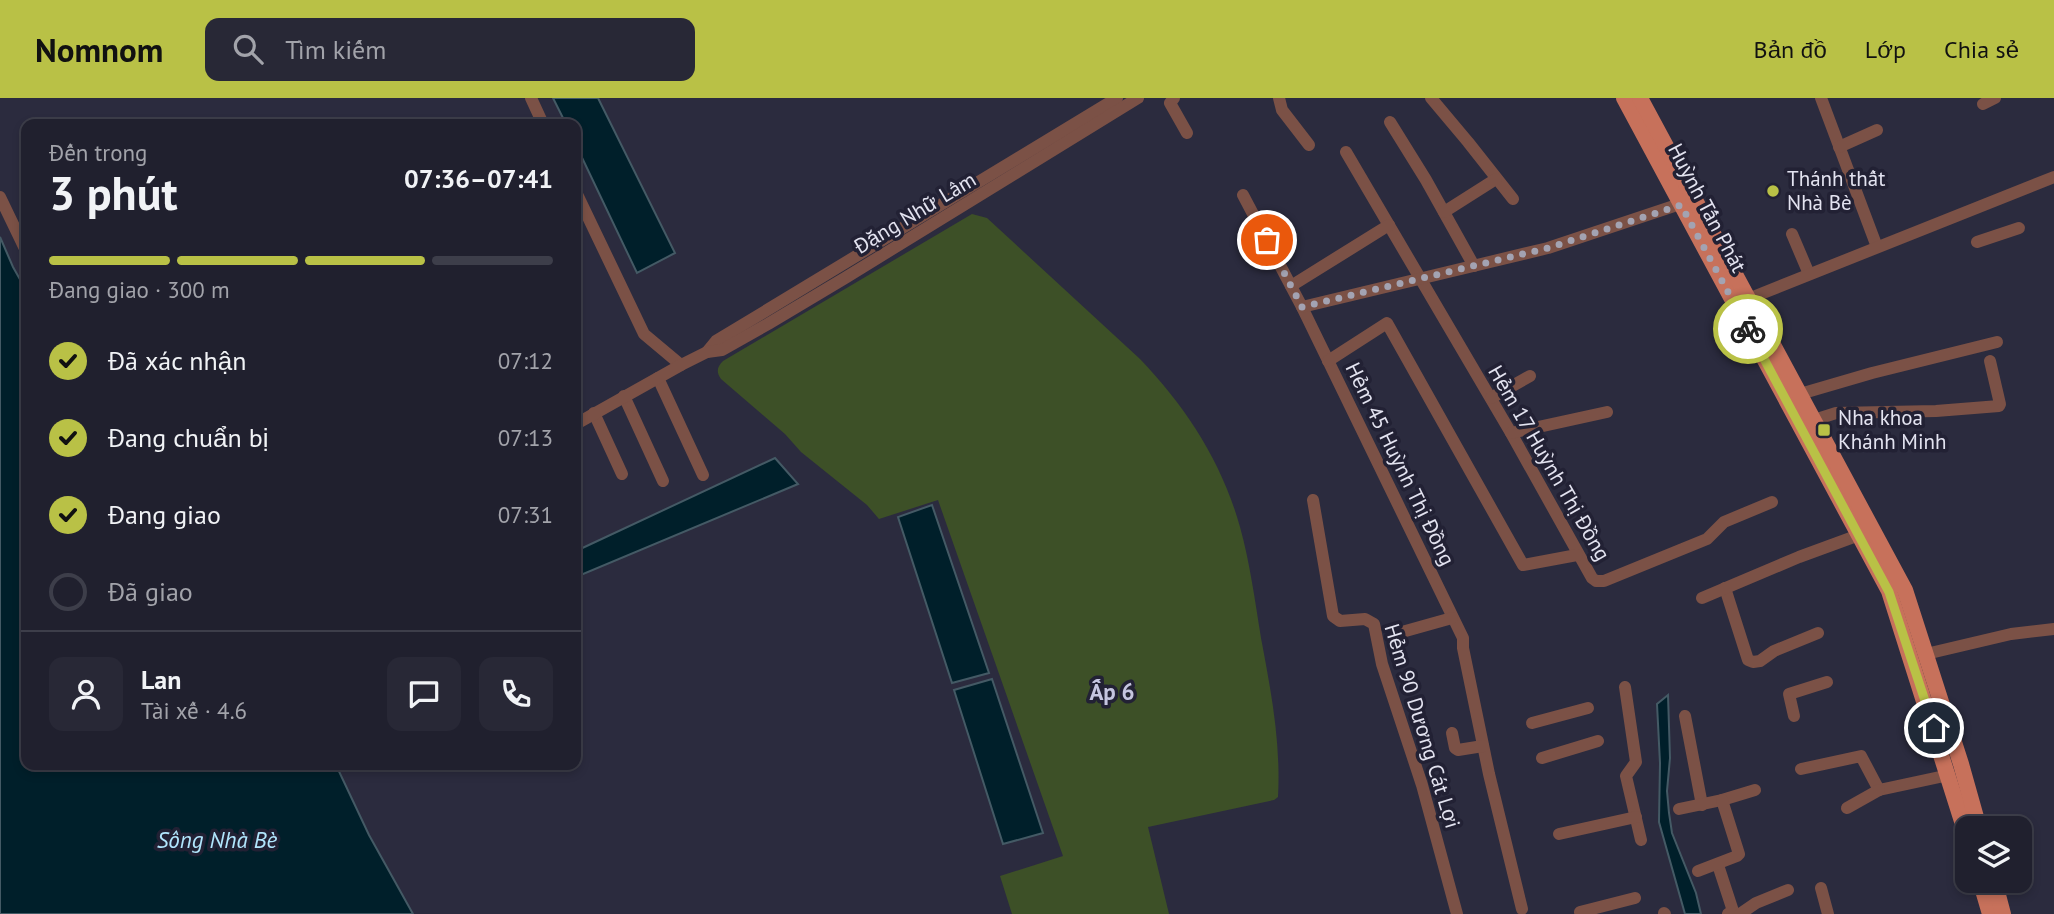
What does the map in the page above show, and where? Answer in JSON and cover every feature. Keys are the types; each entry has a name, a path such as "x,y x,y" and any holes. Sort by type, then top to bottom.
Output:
{"main road":[{"name":"Huỳnh Tấn Phát","path":"1623,98 1748,299 1905,590 1919,656 1961,816"},
{"name":"Huỳnh Tấn Phát","path":"1640,98 1688,202 1889,592 1919,656 1975,816"},
{"path":"1984,893 1990,914"},
{"path":"1997,893 2003,914"}],"street":[{"path":"531,98 541,119"},
{"name":"Đặng Nhữ Lâm","path":"707,352 716,341 1115,98"},
{"name":"Đặng Nhữ Lâm","path":"581,421 681,365 707,352 722,350 845,278 1138,98"},
{"path":"1174,98 1170,103 1187,132"},
{"path":"1279,98 1282,110 1309,145"},
{"path":"1431,98 1513,200"},
{"path":"1821,98 1877,247"},
{"path":"1390,122 1474,266"},
{"path":"1839,147 1877,130"},
{"name":"Hẻm 17 Huỳnh Thị Đồng","path":"1346,152 1491,398 1592,578 1604,581 1707,539 1724,522 1772,502"},
{"path":"1748,299 2054,177"},
{"path":"1444,212 1496,179"},
{"name":"Hẻm 45 Huỳnh Thị Đồng","path":"1243,195 1302,307 1463,638 1483,746"},
{"path":"0,197 21,241"},
{"path":"581,202 644,334 681,365"},
{"path":"1302,307 1577,239 1688,202"},
{"path":"1291,286 1389,226"},
{"path":"1977,242 2019,228"},
{"path":"1791,234 1809,274"},
{"path":"1328,361 1387,323 1523,565 1577,555"},
{"path":"1800,394 1997,342"},
{"path":"1814,420 1836,413 1936,411 1999,406 1990,361"},
{"path":"1491,398 1531,376"},
{"path":"658,378 703,475"},
{"path":"624,396 663,481"},
{"path":"1511,433 1607,412"},
{"path":"594,413 622,474"},
{"name":"Hẻm 90 Dương Cát Lợi","path":"1313,500 1333,616 1339,621 1365,619 1374,624 1382,664 1422,785 1457,914"},
{"path":"1702,598 1799,556 1859,535"},
{"path":"1726,588 1748,660 1760,661 1774,651 1818,633"},
{"path":"1402,632 1452,618"},
{"path":"1919,656 2011,634 2054,629"},
{"path":"1794,716 1789,694 1827,682"},
{"path":"1625,687 1636,762 1626,776 1641,840"},
{"path":"1532,723 1588,708"},
{"path":"1685,716 1703,805"},
{"path":"1452,733 1455,748 1458,750 1483,746 1522,909"},
{"path":"1542,758 1598,741"},
{"path":"1801,769 1861,756 1880,790"},
{"path":"1847,808 1880,790 1949,775"},
{"path":"1679,809 1755,790"},
{"path":"1698,871 1718,865 1739,854 1721,800"},
{"path":"1559,834 1636,817"},
{"path":"1718,865 1733,911 1728,914"},
{"path":"1821,888 1828,914"},
{"path":"1740,914 1756,903 1788,890"},
{"path":"1580,912 1635,898"}],"green space":[{"path":"972,214 987,218 1157,377 1187,416 1213,458 1240,527 1247,554 1274,717 1278,797 1148,827 1169,914 1012,914 1000,876 1063,856 938,500 879,519 867,505 801,452 785,434 718,374 718,367 723,361"}],"water":[{"path":"553,98 598,98 675,253 637,273 581,155 581,119 564,119"},
{"name":"Sông Nhà Bè","path":"0,237 21,281 21,770 338,770 369,835 413,914 0,914"},
{"path":"775,458 798,484 581,575 581,549"},
{"path":"932,505 989,673 952,683 898,517"},
{"path":"992,679 1043,833 1003,844 954,690"},
{"path":"1668,695 1670,758 1667,791 1672,833 1696,893 1701,914 1685,914 1659,822 1657,704"}],"way so far":[{"path":"1267,240 1302,307 1548,248 1681,205 1748,329"}],"place":[{"name":"Thánh thất Nhà Bè","path":"1773,191"},
{"name":"Nha khoa Khánh Minh","path":"1824,430"}],"district":[{"name":"Ấp 6","path":"1112,692"}],"route":[{"path":"1748,329 1889,592 1934,728"}]}
